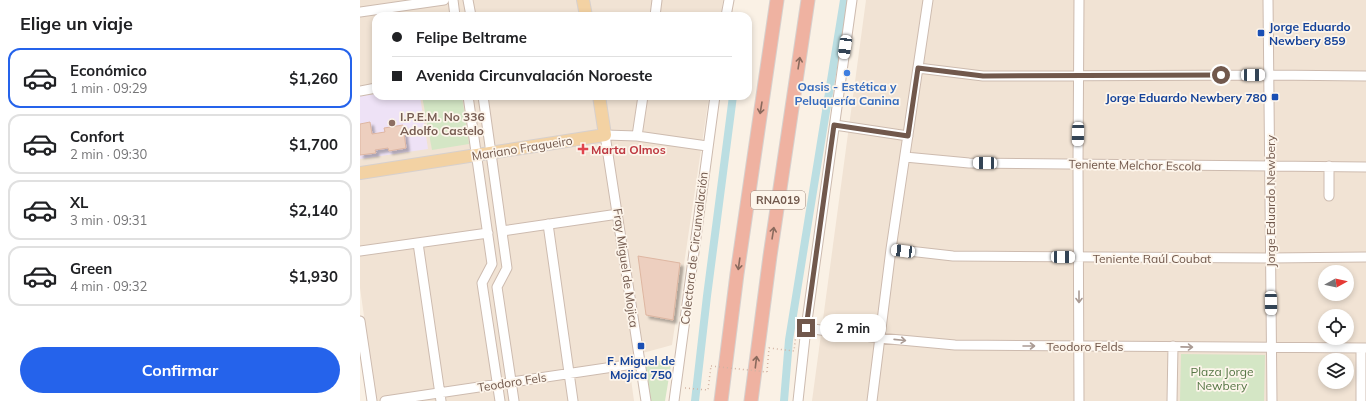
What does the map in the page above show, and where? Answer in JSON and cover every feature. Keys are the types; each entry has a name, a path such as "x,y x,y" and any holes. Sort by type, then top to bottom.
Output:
{"highway":[{"path":"766,78 763,37 769,0"},
{"name":"RNA019","path":"721,401 737,274 777,0"},
{"name":"RNA019","path":"751,401 770,256 808,0"}],"main road":[{"path":"583,0 585,12"},
{"path":"600,100 605,135"},
{"name":"Mariano Fragueiro","path":"360,173 605,135"}],"street":[{"path":"360,12 444,0"},
{"path":"453,0 454,12"},
{"path":"468,0 470,12"},
{"path":"656,12 657,0"},
{"path":"726,12 728,0"},
{"path":"798,401 806,328 852,0"},
{"path":"872,401 891,249 928,0"},
{"path":"1079,0 1079,401"},
{"name":"Jorge Eduardo Newbery","path":"1268,0 1272,401"},
{"path":"918,68 983,76 1366,76"},
{"path":"360,91 372,89"},
{"path":"469,100 492,264 482,284 500,401"},
{"path":"484,100 507,268 497,287 514,401"},
{"path":"637,136 642,100"},
{"name":"Colectora de Circunvalación","path":"674,401 714,100"},
{"path":"834,125 908,136"},
{"name":"Mariano Fragueiro","path":"605,135 637,136 707,146"},
{"name":"Fray Miguel de Mojica","path":"605,135 646,401"},
{"name":"Teniente Melchor Escola","path":"905,156 956,162 1366,166"},
{"path":"1329,166 1329,196"},
{"path":"502,231 618,214"},
{"path":"548,224 573,401"},
{"path":"360,251 488,233"},
{"path":"418,243 440,397"},
{"name":"Teniente Raúl Coubat","path":"891,249 953,256 1078,258 1366,257"},
{"path":"360,321 372,401"},
{"name":"Teodoro Felds","path":"806,328 879,338 955,345 1364,348"},
{"path":"1172,401 1173,346"},
{"path":"1361,401 1364,348"},
{"name":"Teodoro Fels","path":"385,401 440,397 498,384 640,362"}],"path":[{"path":"684,388 708,390 711,366 767,372 770,348 794,351 798,317"}],"shaded area":[{"path":"360,0 723,0 722,12 372,12 372,100 708,100 672,345 628,357 634,401 376,401 360,288"},
{"path":"866,0 1366,0 1366,401 812,401"},
{"name":"I.P.E.M. No 336 Adolfo Castelo","path":"372,94 372,100 421,100 428,149 360,159 360,96"}],"green space":[{"path":"423,100 463,100 469,144 432,150"},
{"name":"Plaza Jorge Newbery","path":"1181,354 1265,355 1264,401 1180,401"},
{"path":"672,359 665,401 650,401 644,363"}],"building":[{"path":"370,122 372,134 385,132 384,128 403,125 406,148 389,151 388,148 375,150 376,153 360,155 360,124"},
{"path":"638,256 680,263 673,320 646,315"}],"waterway":[{"path":"784,401 789,340 844,0"},
{"path":"695,401 732,100"}],"place":[{"name":"Jorge Eduardo Newbery 859","path":"1261,33"},
{"name":"Oasis - Estética y Peluquería Canina","path":"847,73"},
{"name":"Jorge Eduardo Newbery 780","path":"1275,97"},
{"name":"I.P.E.M. No 336 Adolfo Castelo","path":"392,123"},
{"name":"Marta Olmos","path":"583,149"},
{"name":"F. Miguel de Mojica 750","path":"641,346"}],"route":[{"path":"806,328 834,125 908,136 918,68 983,76 1221,75"}]}
